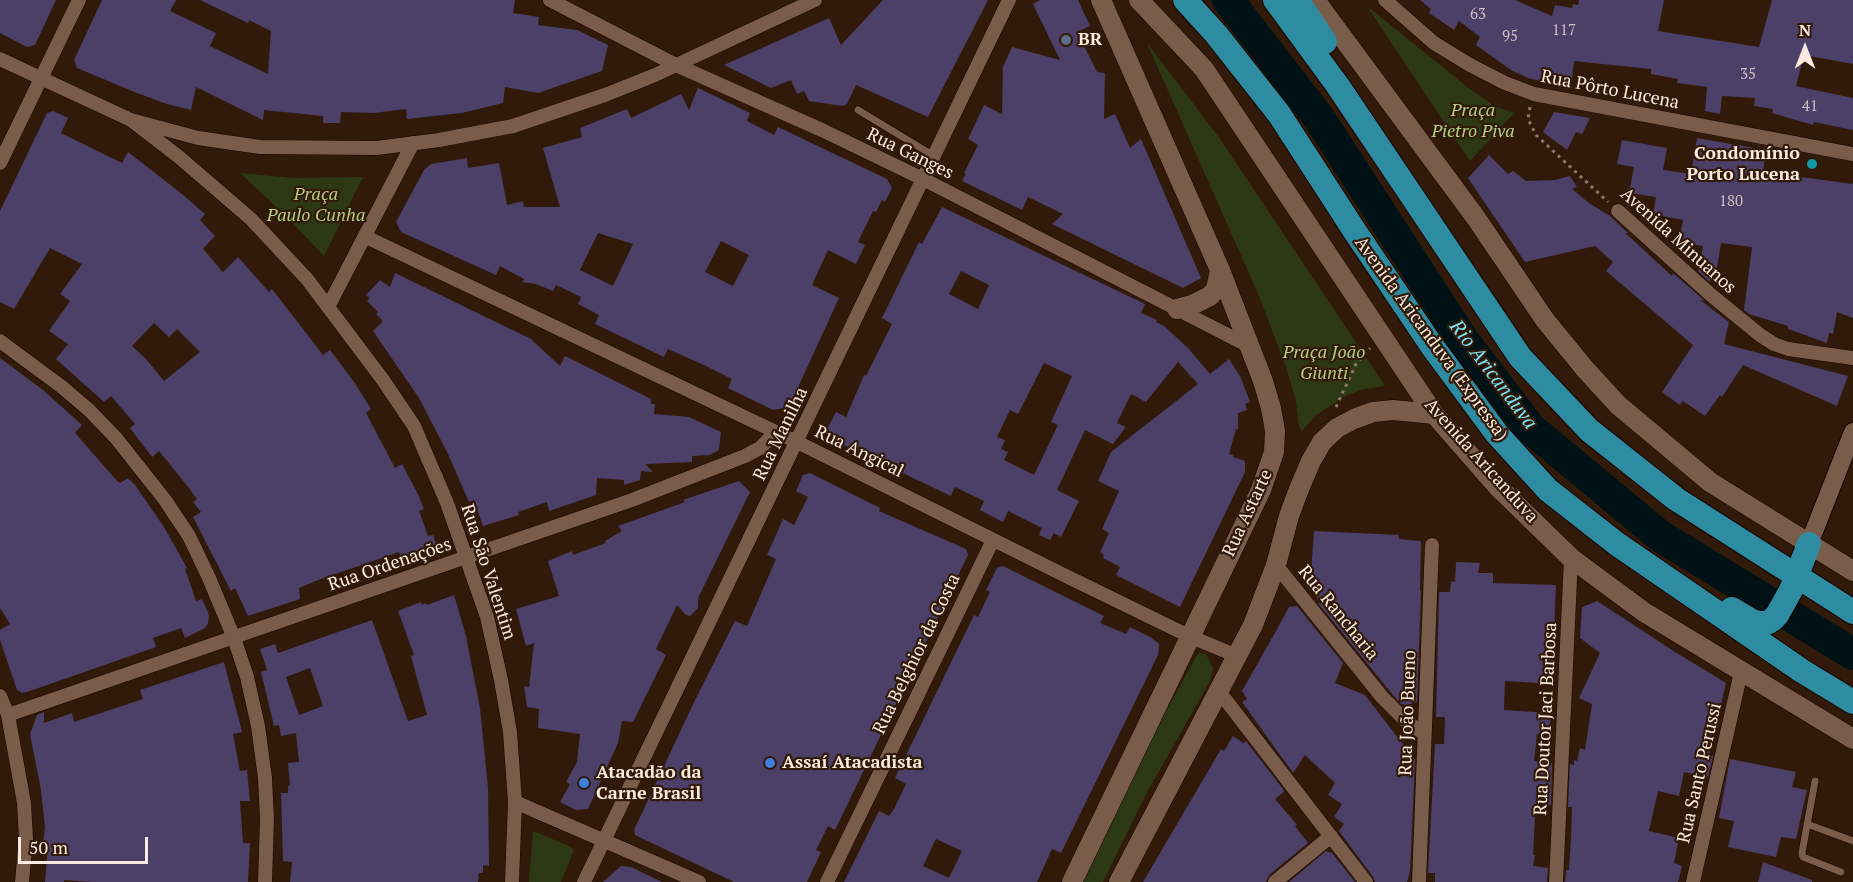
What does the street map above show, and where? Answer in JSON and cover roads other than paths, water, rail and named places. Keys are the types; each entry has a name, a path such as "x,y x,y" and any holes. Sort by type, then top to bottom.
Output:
{"highway":[{"name":"Avenida Aricanduva (Expressa)","path":"1185,0 1216,34 1279,114 1419,327 1497,434 1548,490 1617,544 1802,671 1853,702"},
{"path":"1275,0 1338,86 1520,357 1589,430 1676,499 1794,583 1853,612"},
{"path":"1297,0 1416,176 1416,202"},
{"path":"1617,544 1635,545 1752,621 1767,623 1777,615 1794,583 1809,544"}],"main road":[{"name":"Rua Astarte","path":"1072,882 1261,490 1274,452 1275,430 1271,408 1251,347 1220,270 1101,0"},
{"name":"Avenida Aricanduva","path":"1139,0 1204,69 1434,414 1497,486 1571,558 1644,612 1853,739"},
{"path":"1315,0 1476,218 1545,320 1618,405 1710,482 1853,571"},
{"path":"1177,309 1210,296 1216,289 1220,270"},
{"name":"Rua Astarte","path":"1119,882 1252,625 1276,564 1299,489 1311,461 1323,442 1337,428 1373,412 1393,410 1434,414"}],"street":[{"path":"0,163 79,0"},
{"name":"Rua Ganges","path":"550,0 676,66 824,131 923,179 1251,347"},
{"path":"0,59 131,120 198,138 260,147 377,148 513,126 605,95 676,66 815,0"},
{"name":"Rua Manilha","path":"584,882 1009,0"},
{"name":"Rua Pôrto Lucena","path":"1384,0 1434,43 1496,79 1534,94 1853,154"},
{"path":"131,120 179,157 250,219 307,279 328,307 413,143"},
{"name":"Avenida Minuanos","path":"1618,211 1711,296 1774,344 1788,349 1853,358"},
{"name":"Rua Angical","path":"366,237 797,442 1189,636 1237,656"},
{"name":"Rua São Valentim","path":"328,307 383,380 414,426 443,493 487,617 510,732 515,802 512,882"},
{"path":"0,341 34,365 89,410 141,467 189,536 234,638 247,677 258,726 265,778 267,819 265,882"},
{"name":"Rua Ordenações","path":"8,716 632,500 745,456 760,448 776,432"},
{"path":"1809,544 1853,432"},
{"name":"Rua Belghior da Costa","path":"827,882 993,540"},
{"name":"Rua João Bueno","path":"1419,882 1432,545"},
{"name":"Rua Doutor Jaci Barbosa","path":"1556,882 1571,558"},
{"name":"Rua Rancharia","path":"1276,564 1382,697 1408,723 1424,733"},
{"name":"Rua Santo Perussi","path":"1693,882 1742,672"},
{"path":"1218,690 1366,882"},
{"path":"0,696 8,716 24,803 26,838 22,882"},
{"path":"515,802 699,882"},
{"path":"1275,882 1331,836"}],"lane":[{"path":"858,110 934,156"},
{"path":"1815,781 1803,857 1841,872"},
{"path":"1808,824 1853,841"}],"waterway":[{"name":"Rio Aricanduva","path":"1228,0 1319,118 1463,340 1530,428 1660,536 1853,654"}],"place":[{"name":"BR","path":"1066,40"},
{"name":"Condomínio Porto Lucena","path":"1812,164"},
{"name":"Assaí Atacadista","path":"770,763"},
{"name":"Atacadão da Carne Brasil","path":"584,783"}],"park label":[{"name":"Praça Pietro Piva","path":"1473,121"},
{"name":"Praça Paulo Cunha","path":"316,205"},
{"name":"Praça João Giunti","path":"1324,364"}]}
